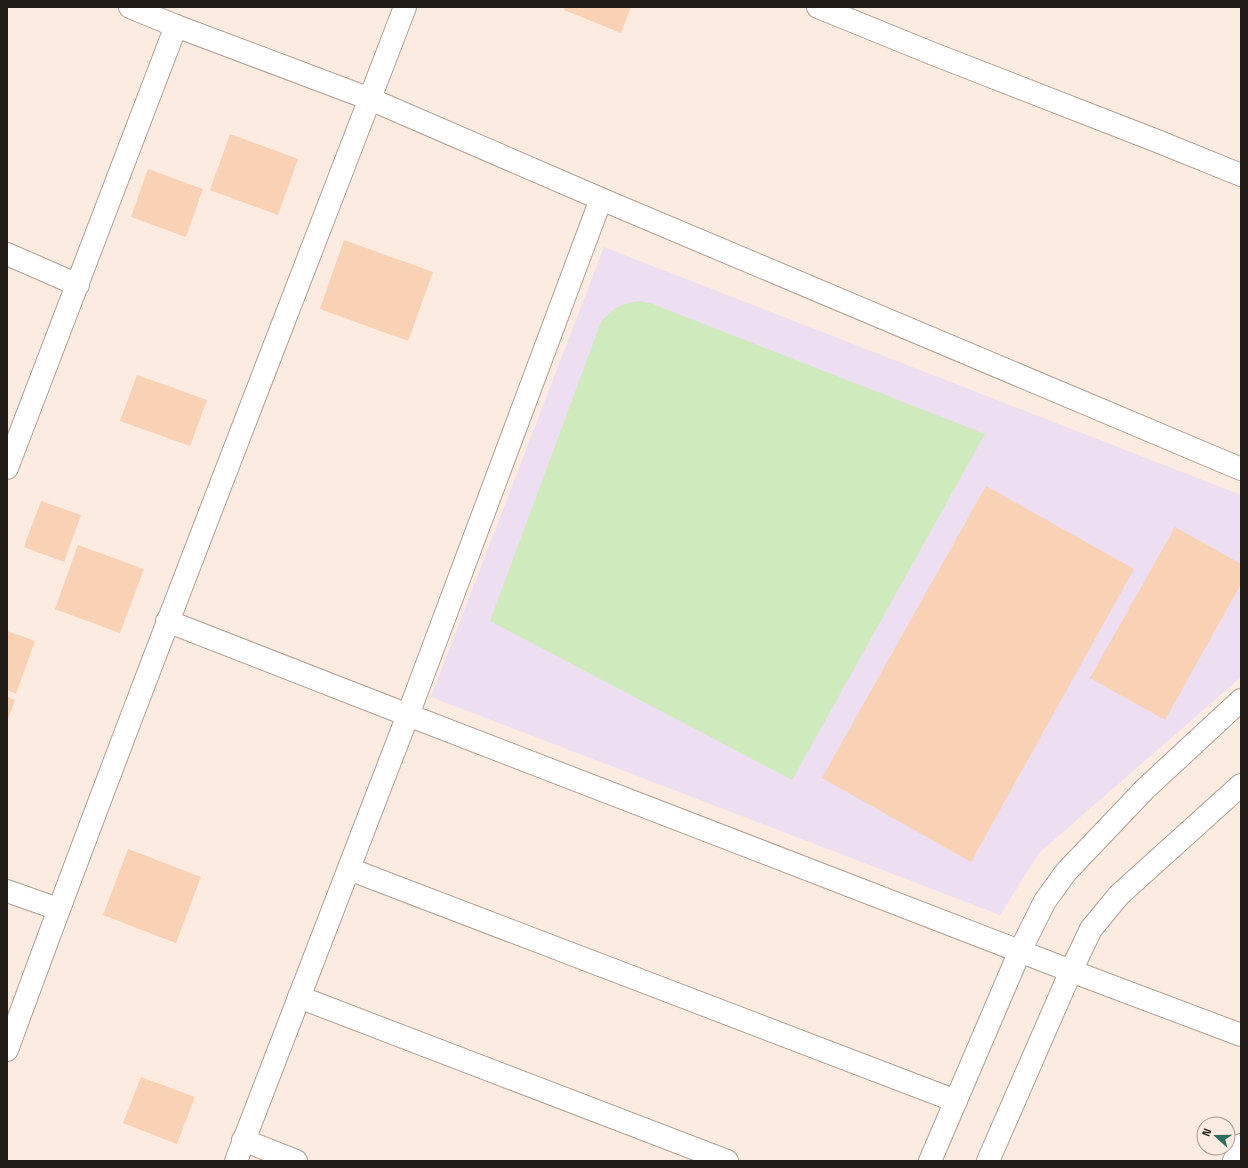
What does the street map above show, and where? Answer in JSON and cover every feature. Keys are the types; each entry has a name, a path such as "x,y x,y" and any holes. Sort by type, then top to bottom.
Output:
{"street":[{"path":"130,7 176,26 370,99 601,199 1241,469"},
{"path":"7,1050 58,909 167,621 405,7"},
{"path":"818,7 1241,175"},
{"path":"7,468 13,434 78,285 176,26"},
{"path":"236,1161 408,715 601,199"},
{"path":"7,254 78,285"},
{"path":"167,621 1071,971 1241,1035"},
{"path":"930,1161 1020,951 1045,901 1066,872 1146,788 1241,700"},
{"path":"988,1161 1071,971 1091,929 1119,895 1241,785"},
{"path":"349,869 956,1101"},
{"path":"7,891 58,909"},
{"path":"299,997 727,1161"},
{"path":"244,1140 296,1161"},
{"path":"1234,1161 1241,1145"}],"shaded area":[{"path":"604,247 1241,495 1241,677 1039,853 1000,915 431,697"}],"green space":[{"path":"640,301 650,303 985,434 792,780 490,621 601,322 618,307 628,303"}],"building":[{"path":"565,7 631,7 621,33 564,10"},
{"path":"230,134 298,159 278,215 210,190"},
{"path":"148,169 203,189 186,237 131,217"},
{"path":"344,240 433,272 408,341 320,309"},
{"path":"137,375 207,400 190,446 120,421"},
{"path":"986,486 1134,569 971,862 822,778"},
{"path":"41,501 81,515 64,562 24,547"},
{"path":"1175,527 1241,564 1241,584 1165,720 1090,678"},
{"path":"78,545 144,569 120,633 55,609"},
{"path":"7,631 35,641 16,694 7,690"},
{"path":"7,697 15,700 7,722"},
{"path":"128,849 201,877 176,943 103,915"},
{"path":"141,1077 195,1097 177,1144 123,1123"}]}
